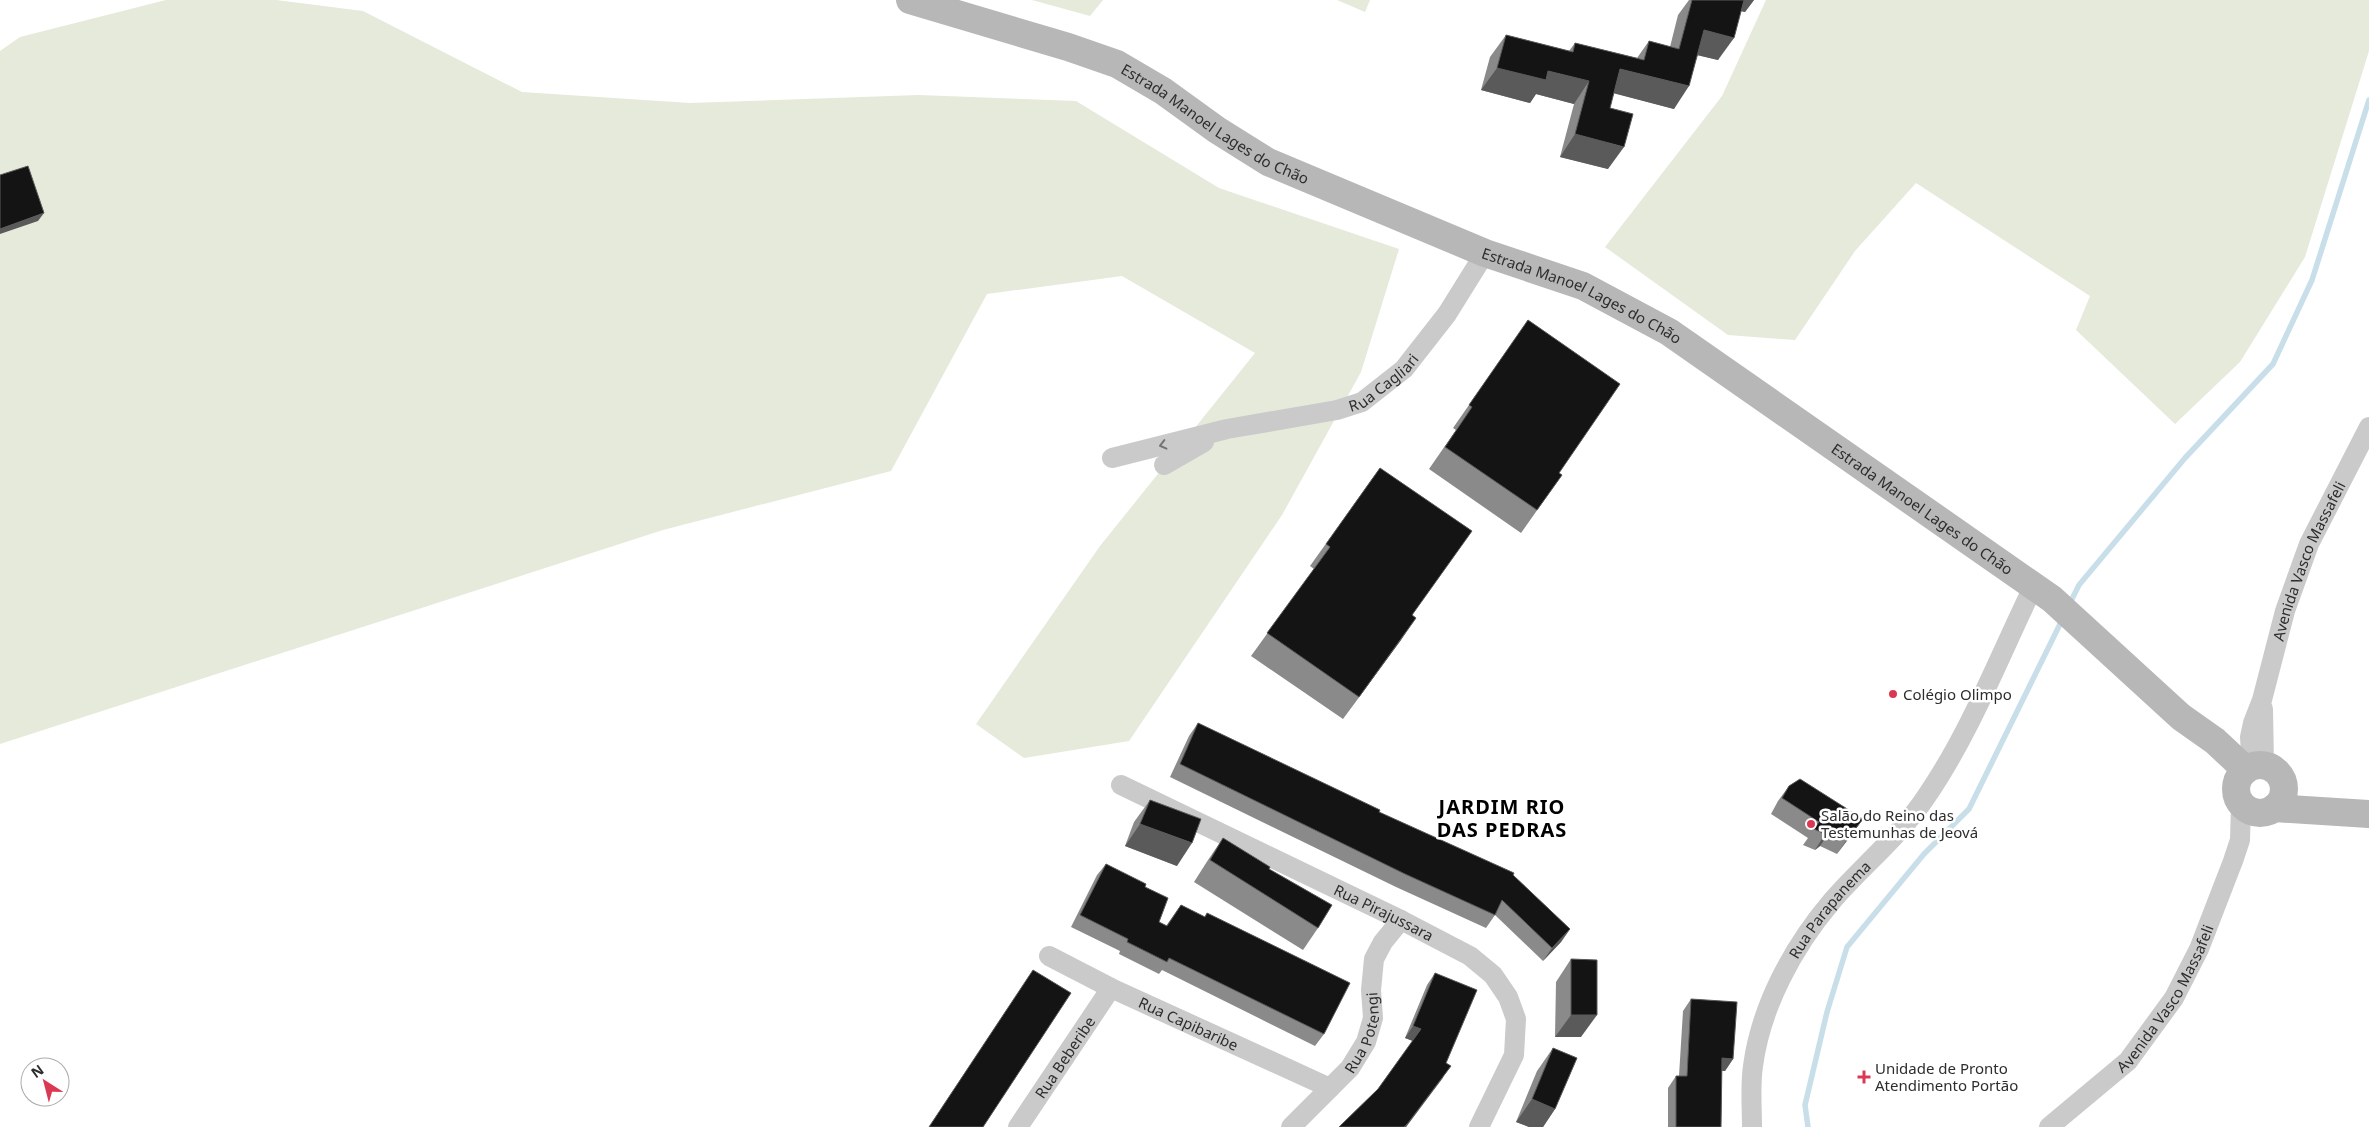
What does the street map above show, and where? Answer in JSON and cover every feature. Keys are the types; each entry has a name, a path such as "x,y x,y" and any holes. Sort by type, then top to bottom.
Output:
{"street":[{"name":"Estrada Manoel Lages do Chão","path":"910,0 1068,46 1117,64 1163,91 1216,130 1268,162 1485,253 1583,286 1669,332 2043,592 2078,621 2182,717 2215,742 2257,788 2356,813"},
{"name":"Rua Cagliari","path":"1112,458 1227,429 1337,410 1362,402 1404,369 1436,329 1485,253"},
{"name":"Avenida Vasco Massafeli","path":"2049,1127 2128,1060 2174,998 2199,949 2240,840 2257,788 2262,700 2285,611 2309,544 2369,427"},
{"name":"Rua Cagliari","path":"1164,465 1227,429"},
{"name":"Rua Parapanema","path":"1752,1127 1753,1068 1757,1043 1767,1008 1787,969 1806,935 1832,901 1925,799 1952,756 2043,592"},
{"name":"Rua Pirajussara","path":"1121,785 1401,920 1470,956 1493,975 1508,997 1516,1020 1514,1055 1479,1127"},
{"name":"Rua Potengi","path":"1291,1127 1350,1068 1366,1042 1373,1018 1371,990 1374,959 1383,942 1401,920"},
{"name":"Rua Capibaribe","path":"1049,956 1111,988 1330,1088"},
{"name":"Rua Beberibe","path":"1018,1127 1111,988"}],"shaded area":[{"path":"166,0 276,0 363,11 522,92 690,103 918,95 1076,101 1219,188 1399,249 1361,372 1282,515 1129,741 1024,758 976,724 1100,546 1255,353 1122,276 987,294 891,471 663,530 0,744 0,51 20,37"},
{"path":"1032,0 1103,0 1090,16"},
{"path":"1337,0 1370,0 1365,12"},
{"path":"1766,0 2369,0 2369,51 2305,257 2240,362 2175,424 2076,330 2090,296 1916,183 1855,251 1795,340 1728,335 1605,247 1722,96"}],"building":[{"path":"1692,0 1744,0 1734,38 1704,30 1689,86 1620,69 1610,108 1633,114 1624,147 1575,134 1589,81 1548,71 1546,80 1497,68 1506,35 1573,52 1575,43 1644,60 1649,41 1679,49"},
{"path":"28,166 44,213 0,229 0,175"},
{"path":"1528,320 1620,384 1559,473 1562,475 1537,510 1445,447 1472,407 1469,405"},
{"path":"1380,468 1472,531 1412,615 1416,618 1359,697 1267,633 1330,547 1326,544"},
{"path":"1198,723 1380,810 1379,812 1514,873 1513,875 1570,929 1552,948 1502,900 1495,915 1405,874 1180,764"},
{"path":"1800,779 1863,819 1848,838 1831,830 1825,834 1814,829 1819,822 1782,798 1789,786"},
{"path":"1150,800 1201,819 1192,843 1140,824"},
{"path":"1223,838 1270,867 1269,869 1332,905 1318,928 1210,860"},
{"path":"1106,864 1146,884 1145,887 1168,898 1159,922 1167,926 1181,905 1205,917 1207,913 1350,983 1324,1034 1169,958 1167,962 1127,942 1128,939 1080,915"},
{"path":"1571,959 1597,960 1597,1015 1571,1015"},
{"path":"1033,970 1071,993 983,1127 929,1127"},
{"path":"1435,973 1477,990 1446,1063 1451,1066 1404,1127 1339,1127 1378,1089 1421,1029 1413,1026"},
{"path":"1691,999 1737,1002 1733,1059 1722,1058 1721,1127 1676,1127 1676,1076 1687,1076"},
{"path":"1553,1048 1577,1058 1555,1109 1532,1099"}],"waterway":[{"path":"2069,605 2079,585 2185,458 2273,364 2312,280 2369,100"},
{"path":"1808,1127 1805,1105 1827,1012 1847,947 1924,854 1969,809 2063,618"}],"place":[{"name":"Colégio Olimpo","path":"1893,694"},
{"name":"Salão do Reino das Testemunhas de Jeová","path":"1811,824"},
{"name":"Unidade de Pronto Atendimento Portão","path":"1864,1077"}],"district":[{"name":"JARDIM RIO DAS PEDRAS","path":"1502,818"}]}
